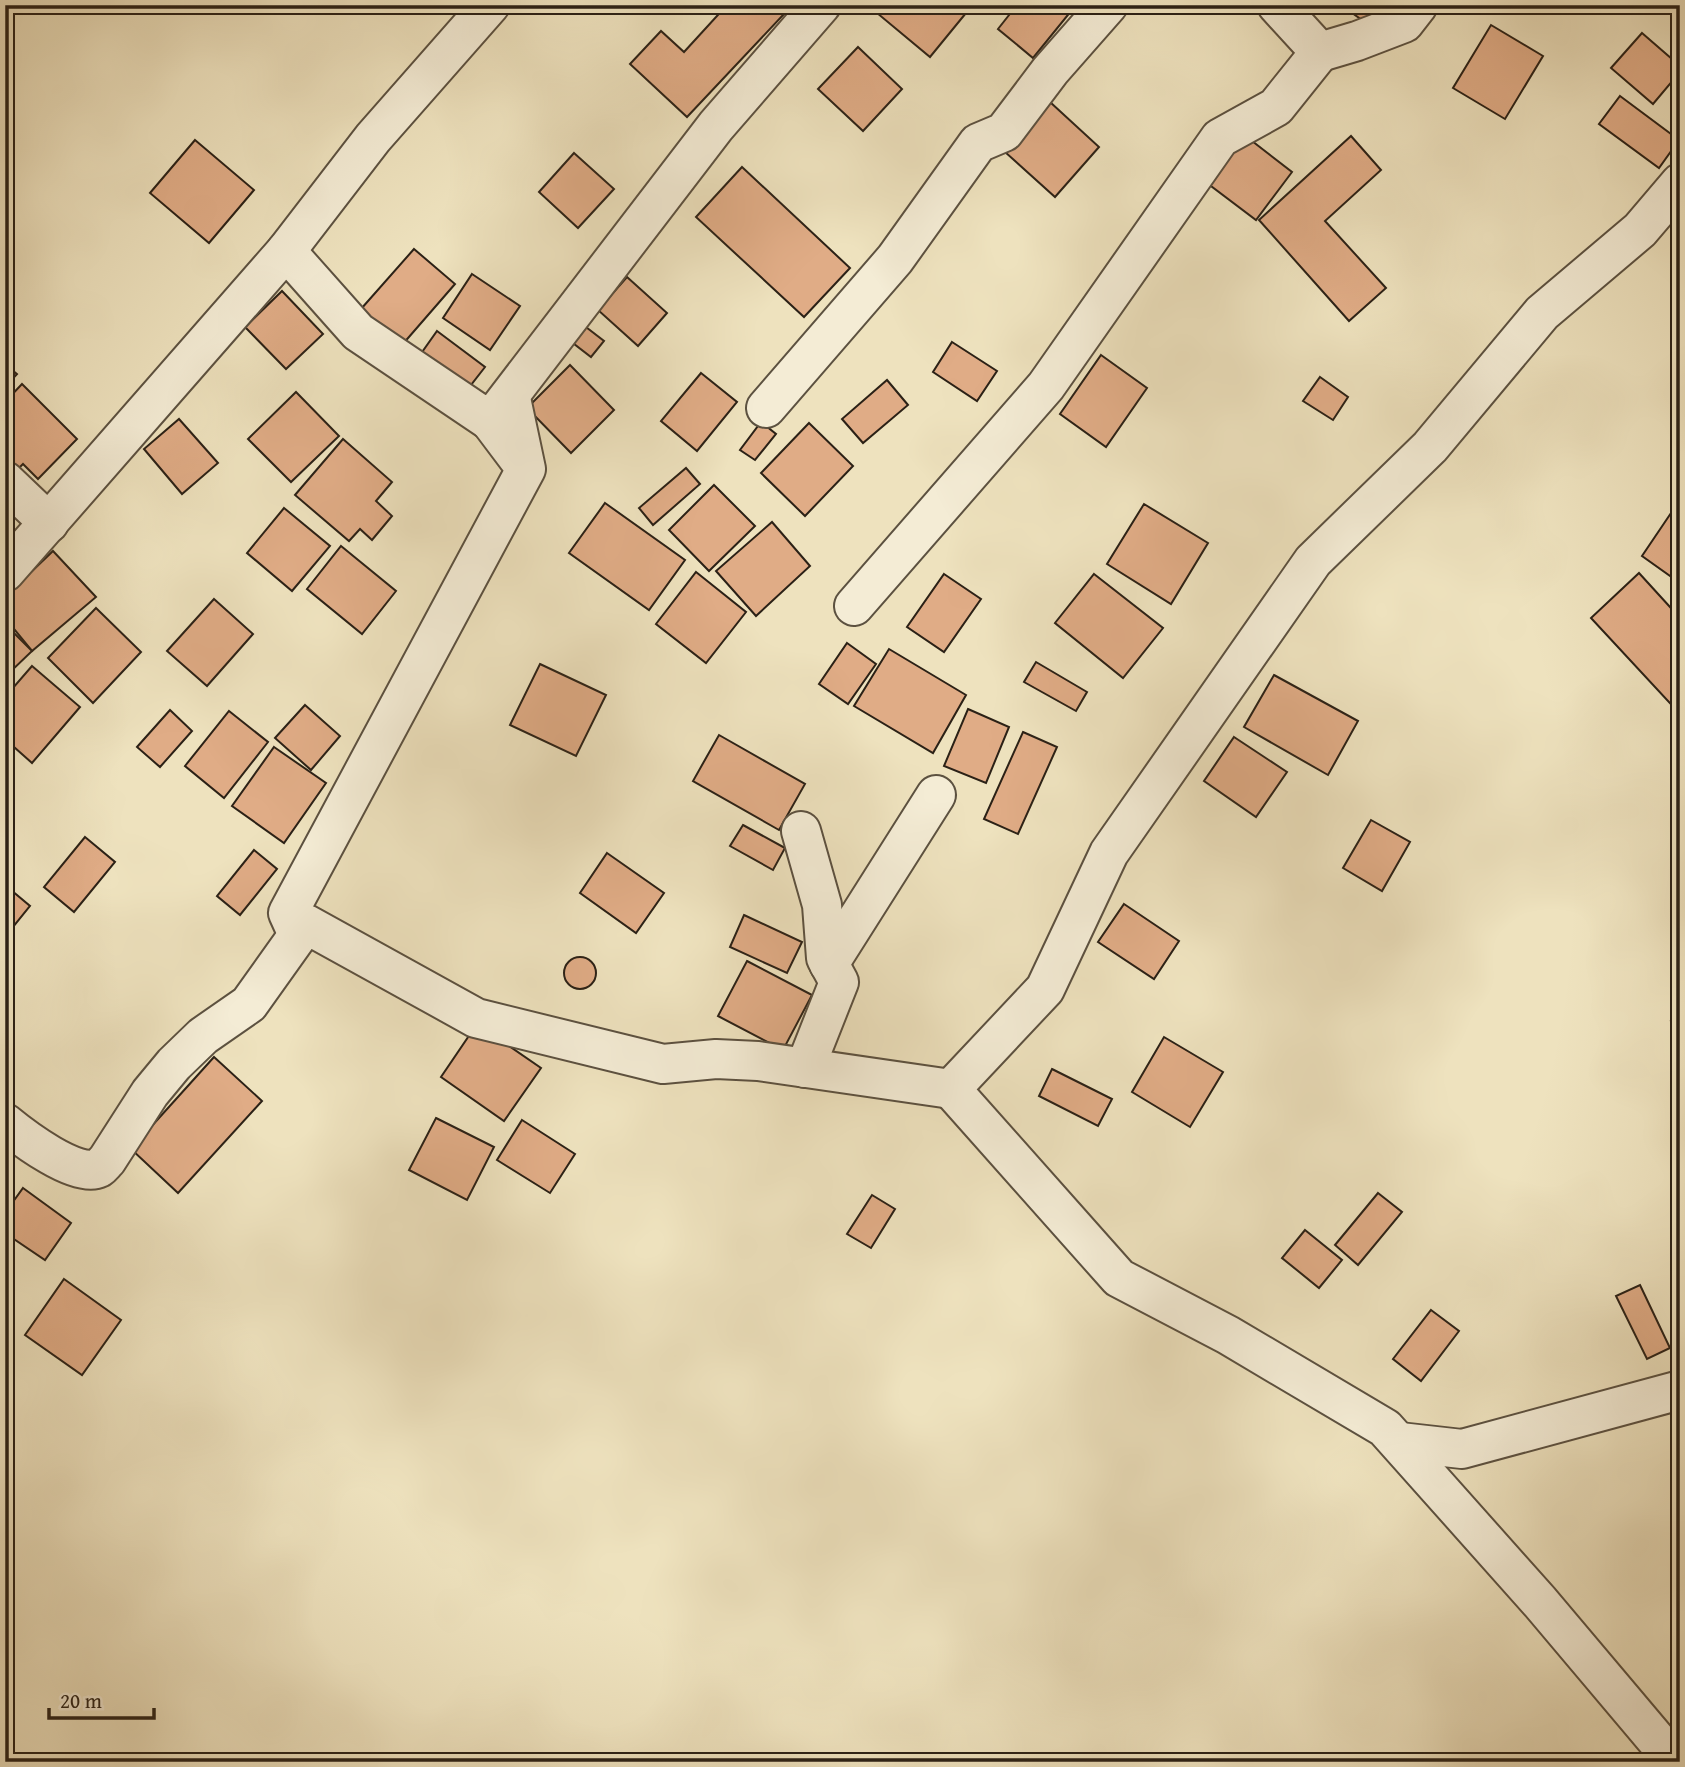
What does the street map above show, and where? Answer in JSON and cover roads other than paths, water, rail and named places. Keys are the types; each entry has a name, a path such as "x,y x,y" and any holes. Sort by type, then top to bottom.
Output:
{"street":[{"path":"5,572 286,251 373,138 490,5"},
{"path":"490,421 716,126 821,5"},
{"path":"766,408 895,259 978,143 1004,132 1050,71 1108,5"},
{"path":"1277,5 1320,52"},
{"path":"854,606 1045,386 1220,138 1276,107 1320,52 1404,23 1418,5"},
{"path":"951,1089 1045,989 1109,853 1313,561 1430,447 1542,313 1640,230 1680,183"},
{"path":"286,251 358,332 490,421 526,468 288,913 298,935"},
{"path":"5,481 49,523"},
{"path":"829,964 936,796"},
{"path":"801,831 822,905 826,958 839,982 805,1068"},
{"path":"5,1123 37,1146 74,1167 98,1169 107,1160 150,1093 174,1064 202,1036 249,1004 306,924 476,1018 663,1064 716,1059 805,1068 951,1089 1119,1278 1228,1335 1385,1427 1675,1762"},
{"path":"1400,1443 1462,1449 1680,1390"}]}
